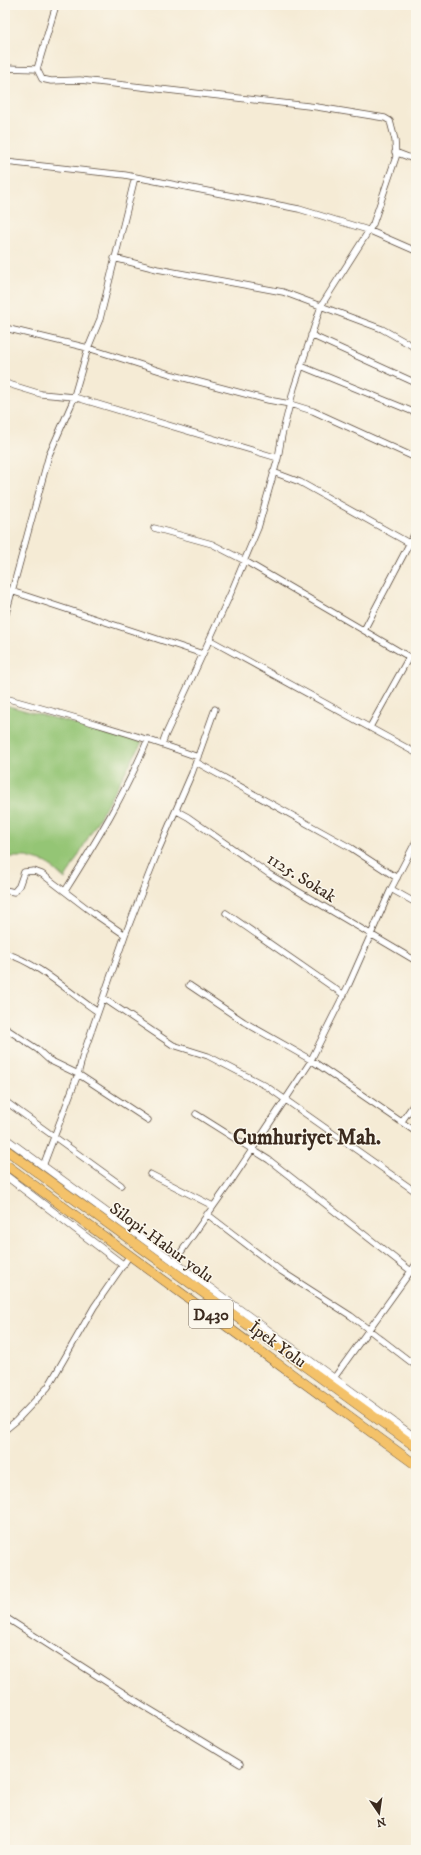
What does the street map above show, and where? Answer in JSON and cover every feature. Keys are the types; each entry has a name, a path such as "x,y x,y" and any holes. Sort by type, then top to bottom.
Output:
{"highway":[{"name":"Silopi-Habur yolu","path":"5,1149 416,1447"},
{"name":"İpek Yolu","path":"5,1164 416,1465"},
{"path":"238,1334 246,1323"}],"street":[{"path":"56,5 37,68 42,79 51,81 80,80 317,107 385,118 390,121 392,128 396,157 373,224 321,306 290,404 278,458 258,528 210,640 162,744"},
{"path":"5,68 37,68"},
{"path":"395,152 416,160"},
{"path":"5,162 135,177 299,209 368,230 416,251"},
{"path":"5,617 49,454 74,398 88,348 100,319 135,177"},
{"path":"114,258 157,269 282,292 382,329 416,348"},
{"path":"5,328 88,348 173,375 313,411 416,458"},
{"path":"311,335 416,383"},
{"path":"301,366 416,413"},
{"path":"5,383 42,394 74,398 278,458"},
{"path":"273,472 300,482 416,547"},
{"path":"154,528 212,544 245,561 416,661"},
{"path":"364,630 416,531"},
{"path":"5,589 203,654"},
{"path":"210,640 416,753"},
{"path":"370,727 409,657"},
{"path":"5,698 90,721 148,739 197,760 351,848 397,878"},
{"path":"43,1166 78,1074 82,1055 125,936 158,851 177,811 215,709"},
{"path":"66,891 97,840 137,765 148,739"},
{"name":"1125. Sokak","path":"177,811 194,821 269,874 416,961"},
{"path":"174,1262 253,1149 311,1060 344,995 391,889 416,843"},
{"path":"5,890 14,892 24,872 29,870 42,874 125,936"},
{"path":"391,889 416,903"},
{"path":"226,914 344,995"},
{"path":"5,953 20,958 34,966 98,1012"},
{"path":"189,985 244,1022 311,1060 416,1132"},
{"path":"103,998 173,1045 208,1056 241,1072 285,1099 416,1192"},
{"path":"5,1028 37,1049 49,1060 78,1074 148,1120"},
{"path":"5,1101 54,1138 121,1185"},
{"path":"402,1121 416,1101"},
{"path":"196,1114 253,1149 414,1273"},
{"path":"5,1138 416,1438"},
{"path":"150,1174 213,1206"},
{"path":"5,1175 123,1265"},
{"path":"207,1214 281,1271 351,1316 416,1366"},
{"path":"5,1430 16,1421 48,1387 94,1307 130,1255"},
{"path":"334,1378 369,1330 414,1273 416,1264"},
{"path":"5,1616 144,1706 240,1764"}],"green space":[{"path":"5,705 142,742 65,879 47,863 27,857 7,857 5,853"}],"district":[{"name":"Cumhuriyet Mah.","path":"307,1137"}]}
